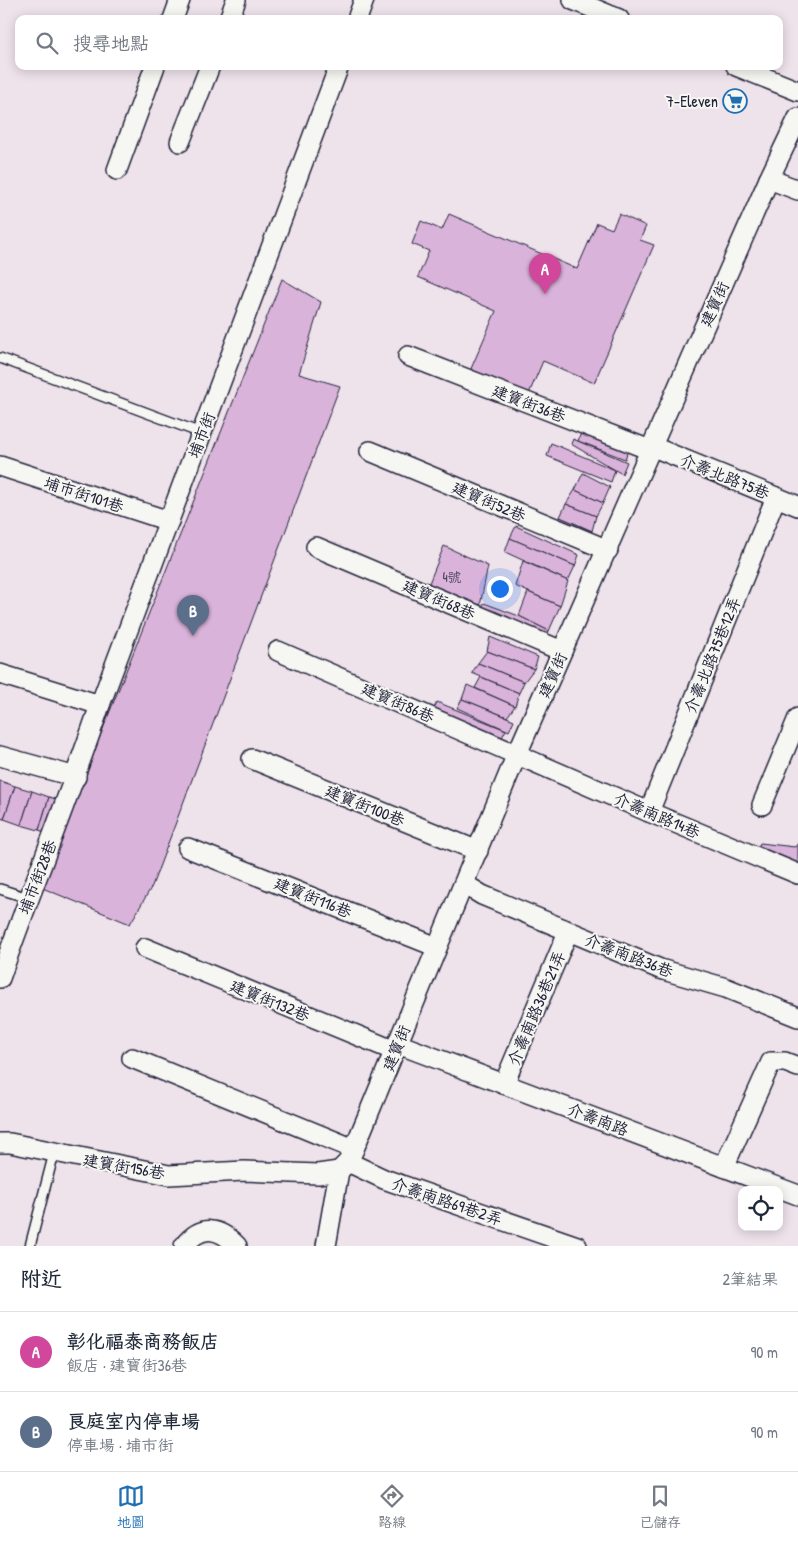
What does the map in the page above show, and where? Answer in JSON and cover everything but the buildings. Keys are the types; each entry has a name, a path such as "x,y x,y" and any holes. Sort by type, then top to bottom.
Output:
{"street":[{"path":"174,15 180,0"},
{"path":"230,15 236,0"},
{"path":"358,15 364,0"},
{"path":"585,2 611,15"},
{"path":"117,170 154,70"},
{"path":"180,142 208,70"},
{"name":"埔市街","path":"100,706 337,70"},
{"path":"746,70 798,91"},
{"name":"建寶街","path":"326,1246 347,1161 397,1048 517,754 769,179 798,118"},
{"path":"769,179 798,190"},
{"name":"建寶街36巷","path":"408,356 651,448"},
{"name":"介壽北路75巷","path":"651,448 776,497 797,502"},
{"name":"建寶街52巷","path":"370,451 608,550"},
{"name":"埔市街101巷","path":"0,466 168,521"},
{"name":"介壽北路75巷12弄","path":"649,812 776,497"},
{"name":"建寶街68巷","path":"316,547 562,651"},
{"name":"建寶街86巷","path":"278,651 517,754"},
{"path":"0,674 100,706"},
{"name":"埔市街28巷","path":"0,978 28,898 76,777 100,706"},
{"path":"762,805 798,718"},
{"name":"介壽南路14巷","path":"517,754 798,874"},
{"path":"0,756 76,777"},
{"name":"建寶街100巷","path":"252,759 478,852"},
{"name":"建寶街116巷","path":"188,848 438,947"},
{"name":"介壽南路36巷","path":"464,884 482,895 568,932 600,943 660,970 726,988 798,1017"},
{"name":"介壽南路36巷21弄","path":"504,1084 568,932"},
{"name":"建寶街132巷","path":"145,948 397,1048"},
{"name":"介壽南路","path":"397,1048 504,1084 798,1195"},
{"name":"介壽南路69巷2弄","path":"132,1058 384,1179 577,1246"},
{"path":"724,1167 771,1062 784,1062 798,1067"},
{"name":"建寶街156巷","path":"0,1143 10,1143 169,1175 244,1171 318,1174 347,1161"},
{"path":"184,1246 188,1241 203,1232 217,1230 229,1237 237,1246"}],"lane":[{"path":"0,358 201,433"},
{"path":"0,889 28,898"},
{"path":"30,1246 54,1153"}],"place":[{"name":"7-Eleven","path":"735,101"},
{"name":"彰化福泰商務飯店","path":"545,294"},
{"name":"良庭室內停車場","path":"193,636"}]}
